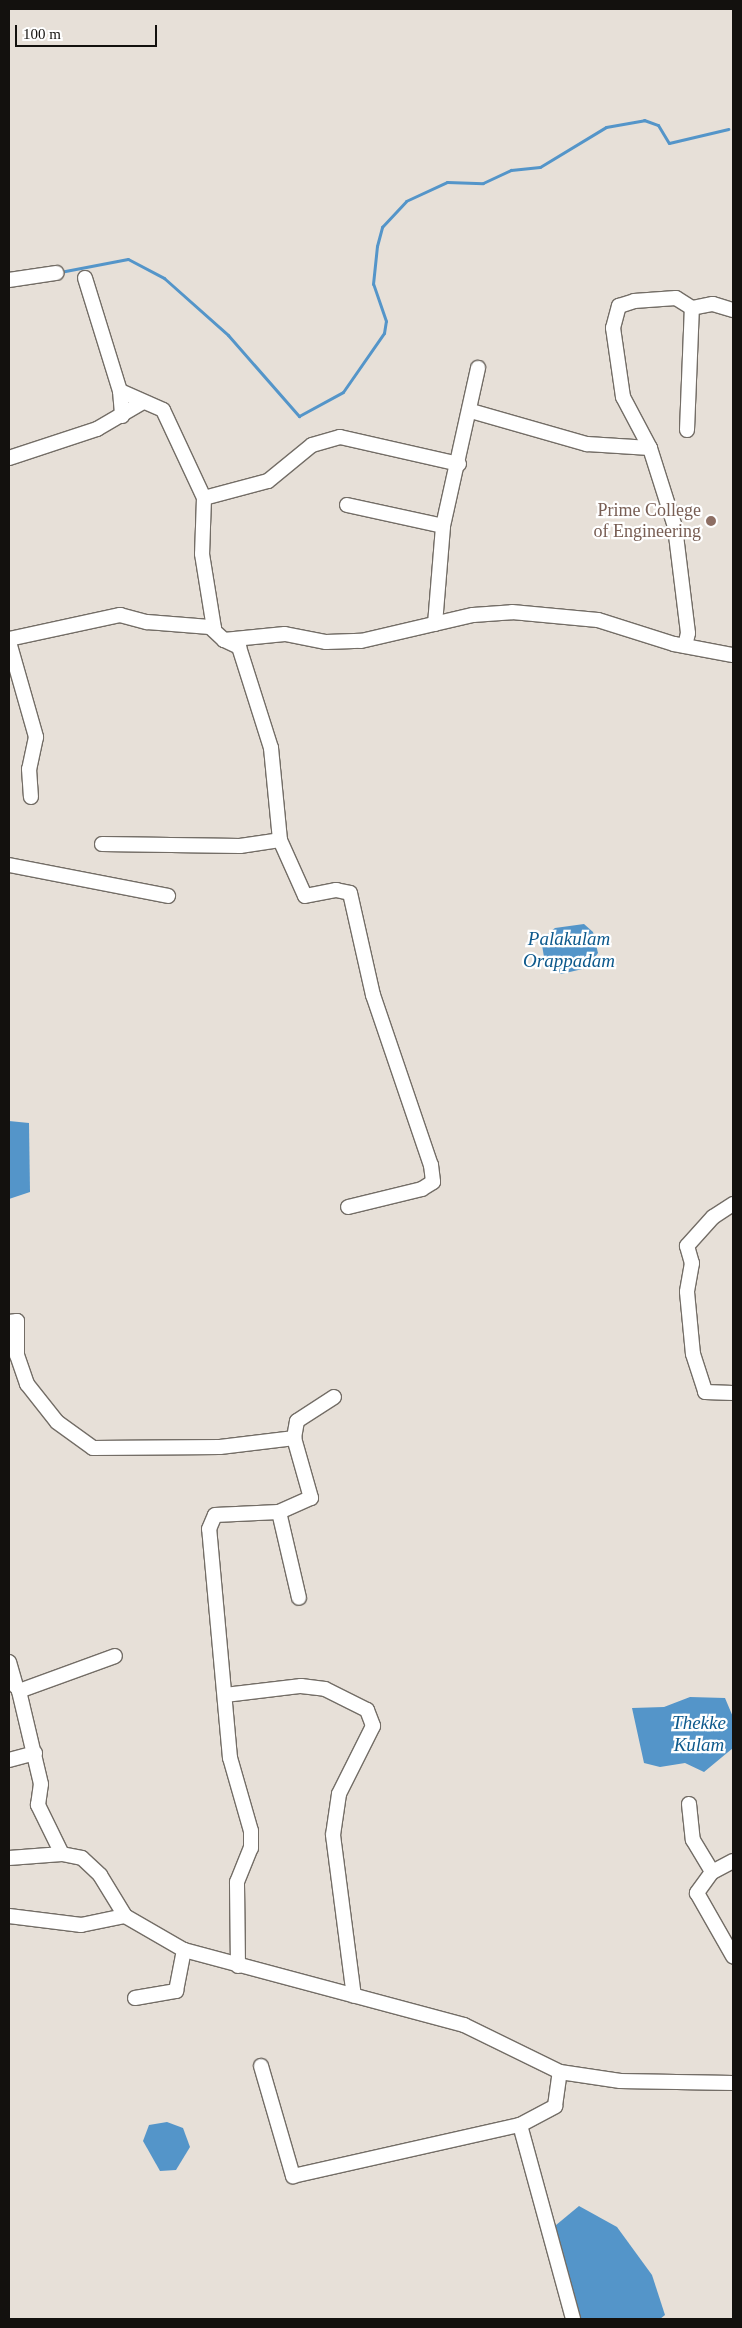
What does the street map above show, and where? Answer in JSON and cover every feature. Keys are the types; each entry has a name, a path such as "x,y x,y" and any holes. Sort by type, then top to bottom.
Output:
{"street":[{"path":"9,280 56,273"},
{"path":"85,278 120,391 122,416"},
{"path":"685,646 688,634 675,528 650,448 624,397 613,328 619,306 634,301 676,298 692,308 713,304 733,310"},
{"path":"687,430 692,308"},
{"path":"435,624 443,526 471,411 478,368"},
{"path":"31,797 29,768 36,737 9,640 120,615 147,622 210,626 214,628 202,554 204,498 172,424 163,410 120,391"},
{"path":"9,458 122,416 143,402"},
{"path":"471,411 587,444 650,448"},
{"path":"204,498 268,481 312,445 340,437 459,464"},
{"path":"347,505 443,526"},
{"path":"224,640 285,634 326,642 361,641 435,624 512,612 598,620 685,646 733,655"},
{"path":"210,626 224,640 239,647 271,748 280,840 305,896 336,890 350,893 373,995 431,1165 433,1182 422,1189 348,1207"},
{"path":"102,844 240,846 280,840"},
{"path":"9,865 168,896"},
{"path":"733,1204 713,1217 686,1246 692,1263 687,1292 693,1354 705,1392 733,1393"},
{"path":"9,1322 17,1321 17,1355 27,1384 58,1422 93,1448 220,1447 294,1438"},
{"path":"238,1966 237,1882 251,1848 251,1831 230,1758 209,1529 215,1515 279,1512 311,1498 294,1438 300,1416 334,1397"},
{"path":"279,1512 299,1598"},
{"path":"62,1854 38,1805 41,1784 35,1752 19,1691 115,1656"},
{"path":"9,1662 16,1688"},
{"path":"225,1695 301,1686 325,1689 367,1710 372,1726 340,1794 333,1835 354,1996"},
{"path":"9,1760 35,1752"},
{"path":"689,1804 692,1840 712,1872"},
{"path":"9,1858 62,1854 82,1858 100,1875 125,1916 184,1950 464,2025 560,2072 620,2081 733,2084"},
{"path":"733,1861 712,1872 697,1893 733,1956"},
{"path":"9,1916 81,1924 125,1916"},
{"path":"135,1998 176,1991 184,1950"},
{"path":"261,2066 293,2176 520,2125 555,2106 560,2072"},
{"path":"520,2125 573,2319"}],"water":[{"name":"Palakulam Orappadam","path":"584,924 593,932 598,953 587,968 561,974 544,957 541,939 555,928"},
{"path":"9,1121 29,1123 30,1192 9,1199"},
{"name":"Thekke Kulam","path":"690,1697 725,1698 733,1717 733,1748 704,1772 685,1763 660,1767 644,1763 632,1708 664,1707"},
{"path":"167,2122 183,2128 190,2147 176,2170 160,2171 143,2141 149,2125"},
{"path":"579,2206 617,2227 652,2275 665,2315 660,2319 578,2319 544,2235"}],"waterway":[{"path":"60,272 128,259 164,278 228,335 299,416 343,392 384,333 386,321 373,284 377,246 382,227 406,201 447,182 483,183 511,170 540,167 606,127 644,120 658,125 669,143 728,129"}],"place":[{"name":"Prime College of Engineering","path":"711,521"}]}
